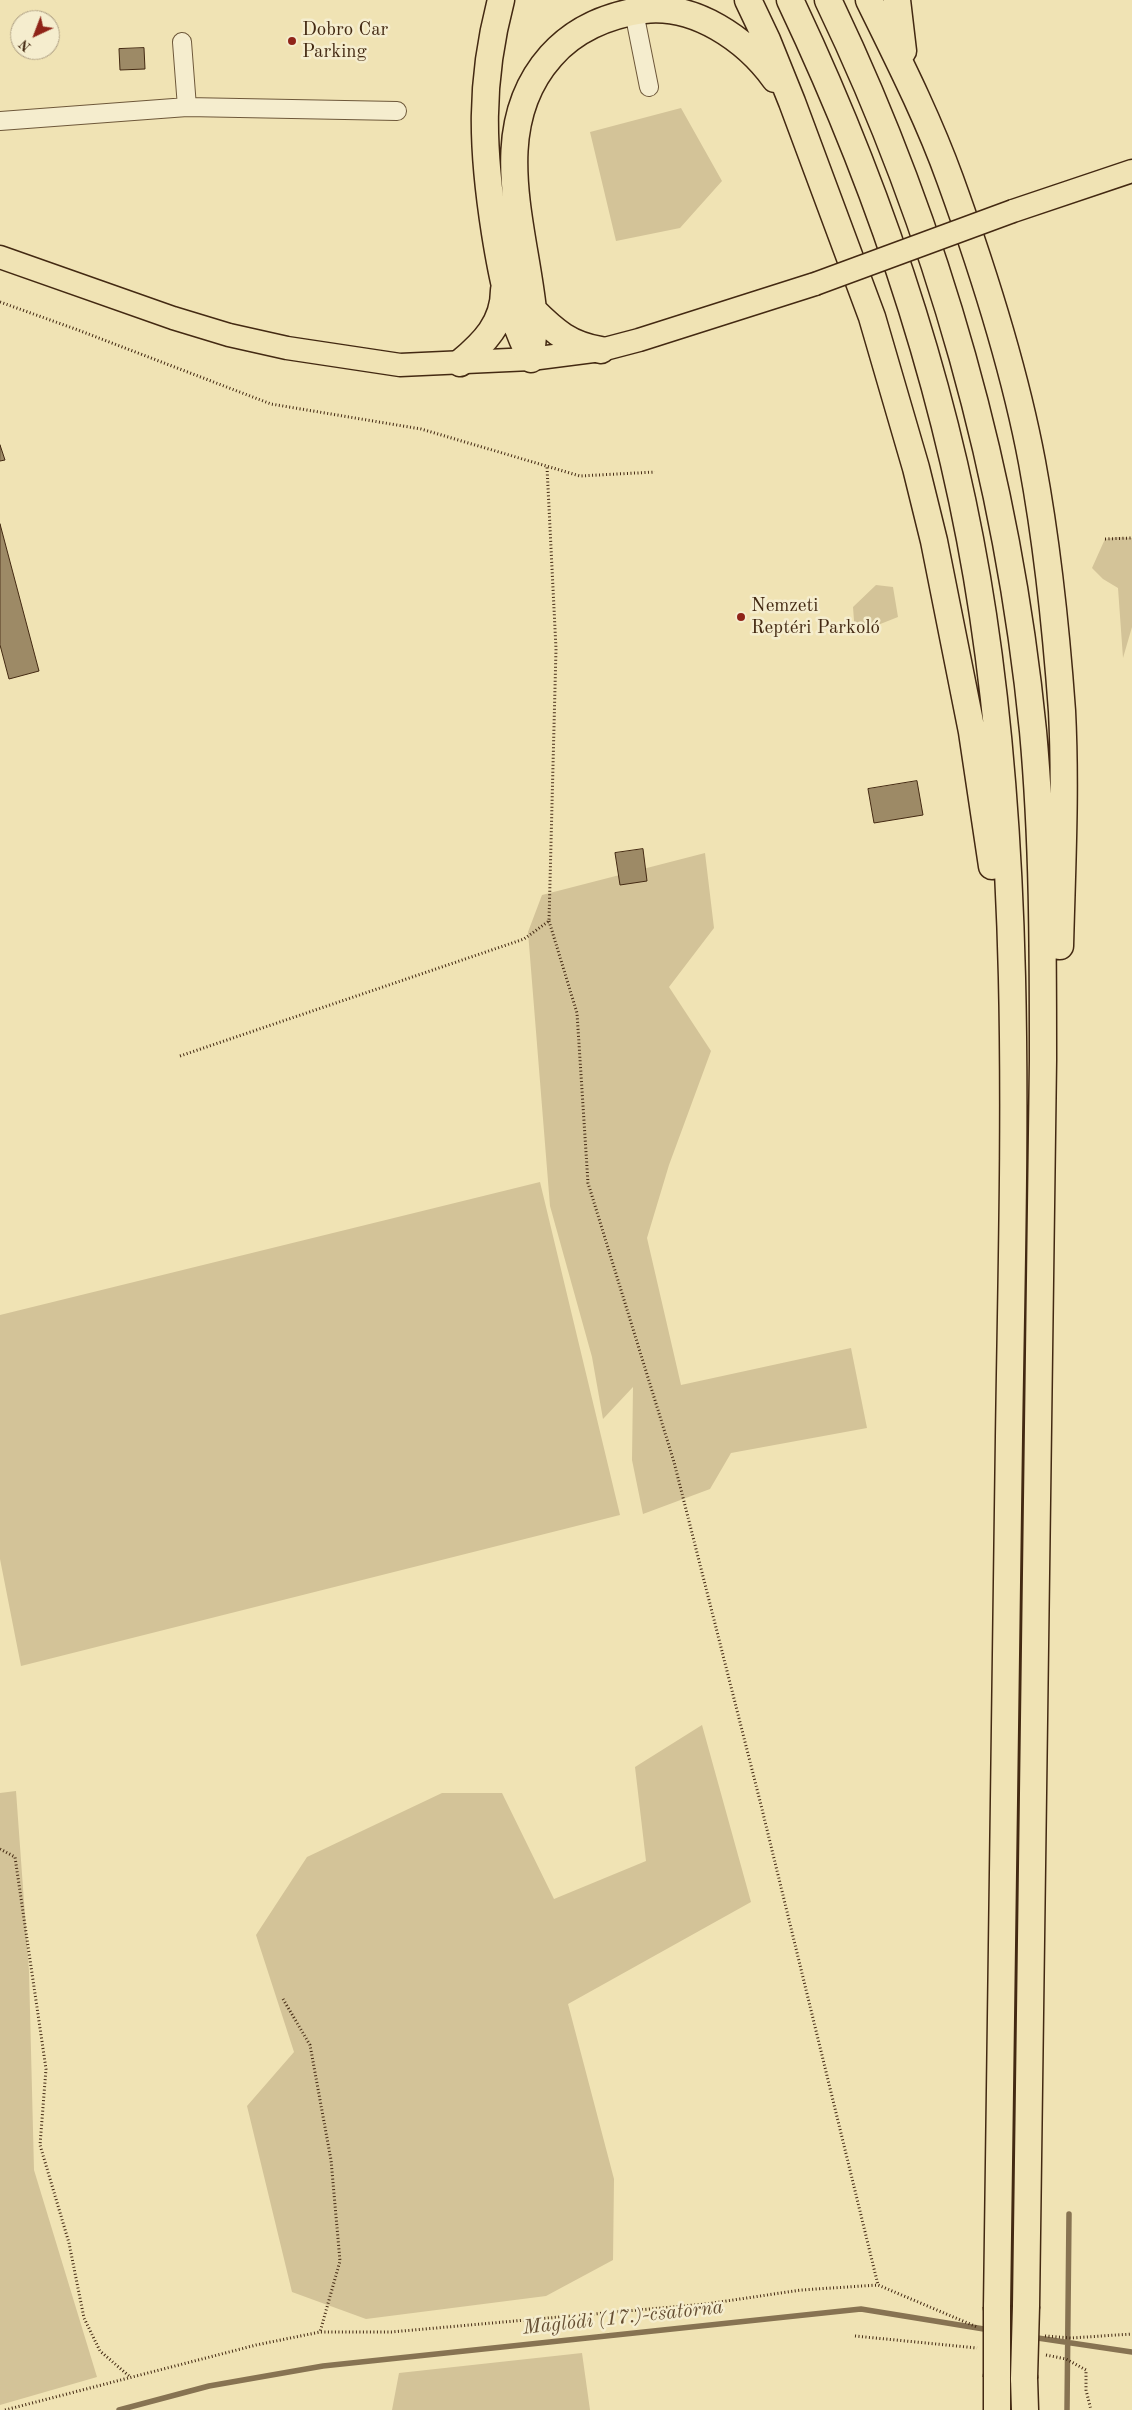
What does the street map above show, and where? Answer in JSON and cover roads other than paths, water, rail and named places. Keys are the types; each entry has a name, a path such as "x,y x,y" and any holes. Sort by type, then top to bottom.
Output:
{"highway":[{"path":"460,363 480,346 494,328 504,305 504,290 486,169 483,128 484,92 490,40 501,0"},
{"path":"748,0 767,40 792,102 872,317 916,468 934,541 972,732 992,855 998,995 1014,1047"},
{"path":"790,0 849,132 877,205 921,340 954,461 983,615 995,710 1006,828 1014,1047 997,2410"},
{"path":"828,0 873,99 909,190 952,321 987,450 1016,603 1033,732 1042,884 1043,1060 1025,2410"},
{"path":"869,0 909,82 949,178 990,300 1010,370 1032,460 1044,543 1062,712 1063,827 1059,1011 1043,1060"},
{"path":"897,0 898,24 909,82"},
{"path":"532,359 533,310 515,192 514,160 520,113 539,69 561,45 588,26 634,12 676,11 702,20 749,48 766,66 792,102"},
{"path":"504,290 516,327 532,359"},
{"path":"533,310 563,336 580,346 600,350"}],"main road":[{"path":"0,257 173,318 258,342 287,348 400,365 532,359 600,350 639,340 815,284 1013,211 1132,171"}],"lane":[{"path":"634,12 649,87"},
{"path":"182,42 187,107"},
{"path":"0,121 187,107 397,111"}],"waterway":[{"path":"1067,2410 1069,2214"},
{"name":"Maglódi (17.)-csatorna","path":"119,2410 209,2386 323,2366 861,2309 990,2330"},
{"name":"Maglódi (17.)-csatorna","path":"1031,2337 1132,2352"}],"place":[{"name":"Dobro Car Parking","path":"292,41"},
{"name":"Nemzeti Reptéri Parkoló","path":"741,617"}]}
